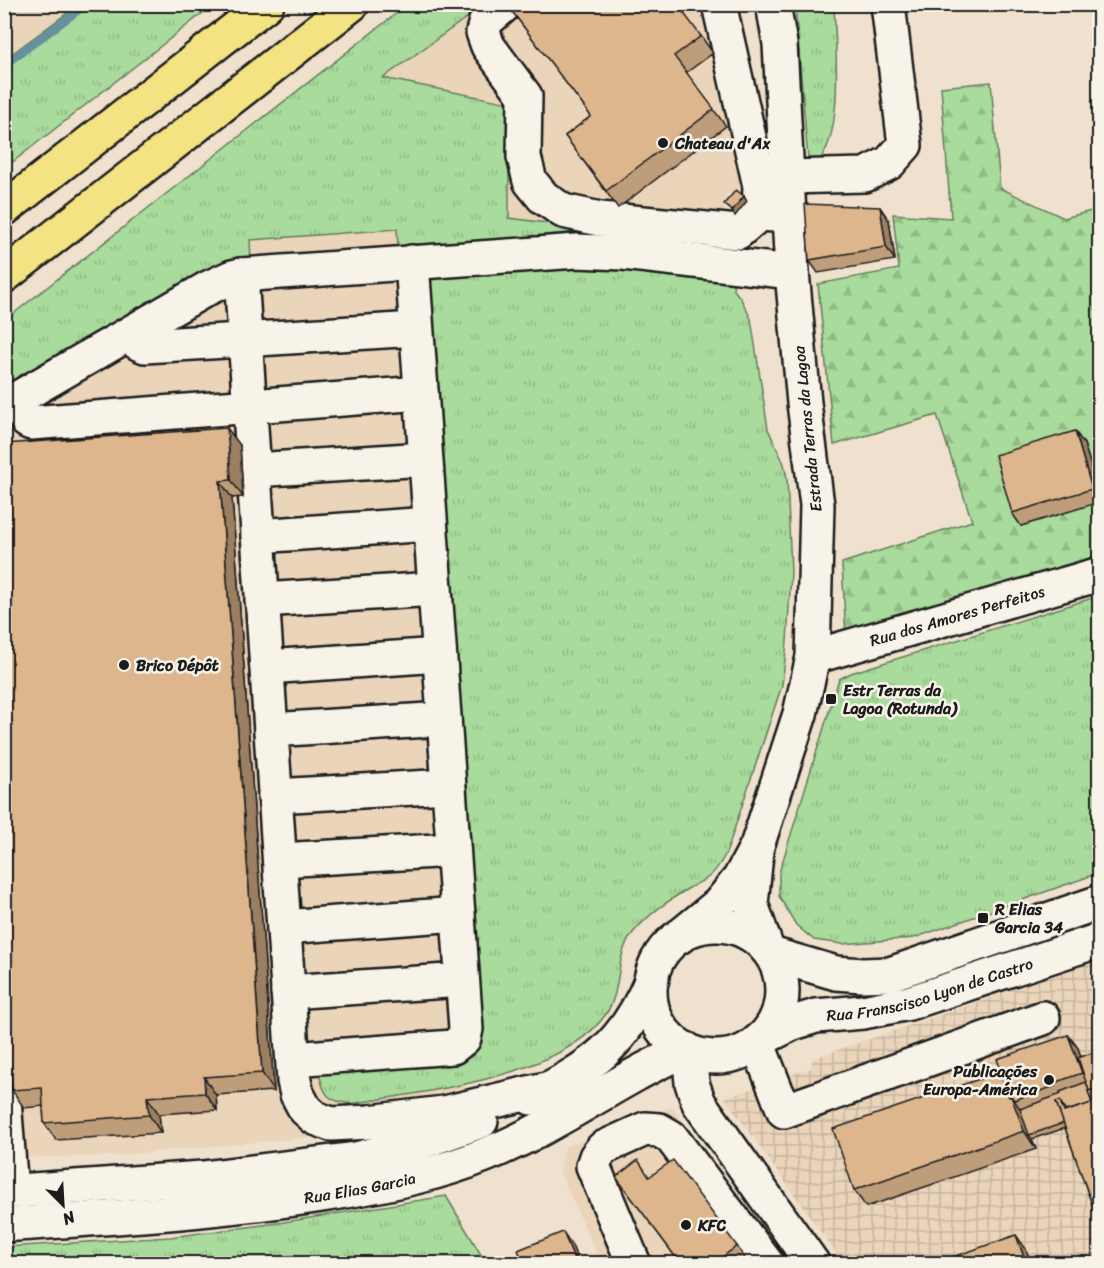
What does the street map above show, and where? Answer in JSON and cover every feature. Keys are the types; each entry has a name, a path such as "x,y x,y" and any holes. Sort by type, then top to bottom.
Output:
{"highway":[{"path":"4,209 267,4"},
{"path":"4,276 352,4"}],"street":[{"path":"506,4 486,21 483,33 488,46 525,96 524,157 530,181 543,197 563,211 600,219 738,232 775,215 760,186 719,4"},
{"name":"Estrada Terras da Lagoa","path":"679,937 719,904 740,878 757,846 800,714 813,657 817,505 804,403 792,272 775,215 787,177 780,44 773,4"},
{"path":"787,177 865,175 889,163 905,145 888,4"},
{"path":"421,393 31,423 10,403 208,288 241,275 577,251 623,253 792,272"},
{"path":"293,1059 453,1047 464,1038 466,1029 412,262"},
{"path":"241,275 288,992 297,1094 305,1109 315,1118 331,1124 444,1113 550,1088"},
{"path":"132,332 138,343 145,346 416,329"},
{"path":"254,470 425,459"},
{"path":"258,536 430,524"},
{"name":"Rua dos Amores Perfeitos","path":"813,657 1100,574"},
{"path":"262,600 435,589"},
{"path":"267,667 439,655"},
{"path":"271,730 444,719"},
{"path":"275,796 448,786"},
{"name":"Estrada Terras da Lagoa","path":"757,846 751,904 769,952"},
{"path":"280,860 453,850"},
{"name":"Rua Franscisco Lyon de Castro","path":"769,952 836,973 890,974 1100,902"},
{"path":"284,927 458,914"},
{"path":"704,1111 712,1082 773,1025 780,1009 782,991 780,974 762,943 748,933 731,927 713,925 695,928 679,937 666,949 656,964 652,979 653,1011 670,1038 688,1050 713,1057 749,1045"},
{"name":"Rua Franscisco Lyon de Castro","path":"749,1045 793,1023 816,1016 889,1009 1100,940"},
{"name":"Rua Elias Garcia","path":"8,1191 203,1178 356,1159 416,1144 492,1118 591,1064 614,1043 630,1024 652,979"},
{"path":"288,992 462,980"},
{"path":"749,1045 784,1111 1043,1018"},
{"path":"688,1050 692,1083 704,1111 813,1263"},
{"name":"Rua Elias Garcia","path":"4,1225 252,1205 367,1187 426,1174 483,1156 539,1132 635,1074 688,1050"},
{"path":"608,1091 626,1084 649,1082 675,1088 704,1111"},
{"path":"4,1100 8,1191"},
{"path":"634,1263 593,1166 603,1148 645,1129 660,1130 671,1137 767,1263"}],"shaded area":[{"path":"5,5 153,5 5,118"},
{"path":"484,5 737,5 772,183 726,195 722,243 508,219 509,104 382,78"},
{"path":"416,216 489,1073 384,1130 110,1156 5,1158 5,353 156,233"},
{"path":"1099,960 1099,1263 843,1263 725,1098 811,1068 812,1059"},
{"path":"672,1107 791,1263 601,1263 560,1172 565,1147"}],"green space":[{"path":"78,5 213,5 5,168 5,59"},
{"path":"407,5 484,5 383,78 509,103 509,218 602,230 398,249 397,229 250,240 251,261 5,391 4,321"},
{"path":"795,5 834,5 835,111 826,150 817,162 808,159"},
{"path":"991,82 1000,188 1064,218 1099,209 1099,555 846,638 842,563 972,521 937,415 834,445 818,284 899,269 893,214 951,218 941,87"},
{"path":"558,265 732,277 734,290 751,319 768,429 784,464 787,478 791,572 782,685 727,851 717,869 710,876 659,908 632,934 623,952 612,1002 608,1011 588,1034 560,1052 491,1078 453,1087 352,1104 337,1101 325,1092 319,1073 465,1058 472,1056 480,1047 461,811 426,273"},
{"path":"1099,596 1099,873 914,938 843,944 814,940 796,925 779,896 779,873 839,679 851,673"},
{"path":"446,1196 486,1263 5,1263 5,1247 170,1237 278,1223"}],"building":[{"path":"519,4 677,4 701,36 674,56 714,109 606,191 565,136 591,116 511,10"},
{"path":"736,190 744,196 732,211 724,204"},
{"path":"805,204 880,207 886,247 809,260"},
{"name":"Brico Dépôt","path":"227,428 231,480 220,481 262,1073 204,1077 205,1093 147,1097 149,1115 44,1123 42,1088 12,1090 4,987 4,444"},
{"path":"1075,431 1092,489 1012,513 995,455"},
{"path":"1068,1035 1082,1073 1054,1083 1055,1086 1014,1100 1010,1097 997,1059"},
{"path":"1100,1050 1100,1088 1089,1091 1078,1058"},
{"path":"1000,1072 1024,1131 854,1190 833,1129"},
{"path":"1086,1082 1092,1103 1066,1111 1060,1101 1056,1102 1064,1123 1029,1135 1020,1109"},
{"path":"1100,1088 1100,1227 1056,1102 1060,1101 1064,1112 1092,1103 1088,1091"},
{"name":"KFC","path":"638,1160 649,1177 673,1160 737,1246 714,1263 680,1263 616,1177"},
{"path":"563,1232 576,1263 518,1263 523,1262 518,1250"},
{"path":"1016,1235 1026,1263 936,1263"}],"waterway":[{"path":"4,65 87,4"}],"place":[{"name":"Chateau d'Ax","path":"663,143"},
{"name":"Brico Dépôt","path":"124,665"},
{"name":"Estr Terras da Lagoa (Rotunda)","path":"831,699"},
{"name":"R Elias Garcia 34","path":"983,918"},
{"name":"Publicações Europa-América","path":"1049,1080"},
{"name":"KFC","path":"686,1225"}]}
